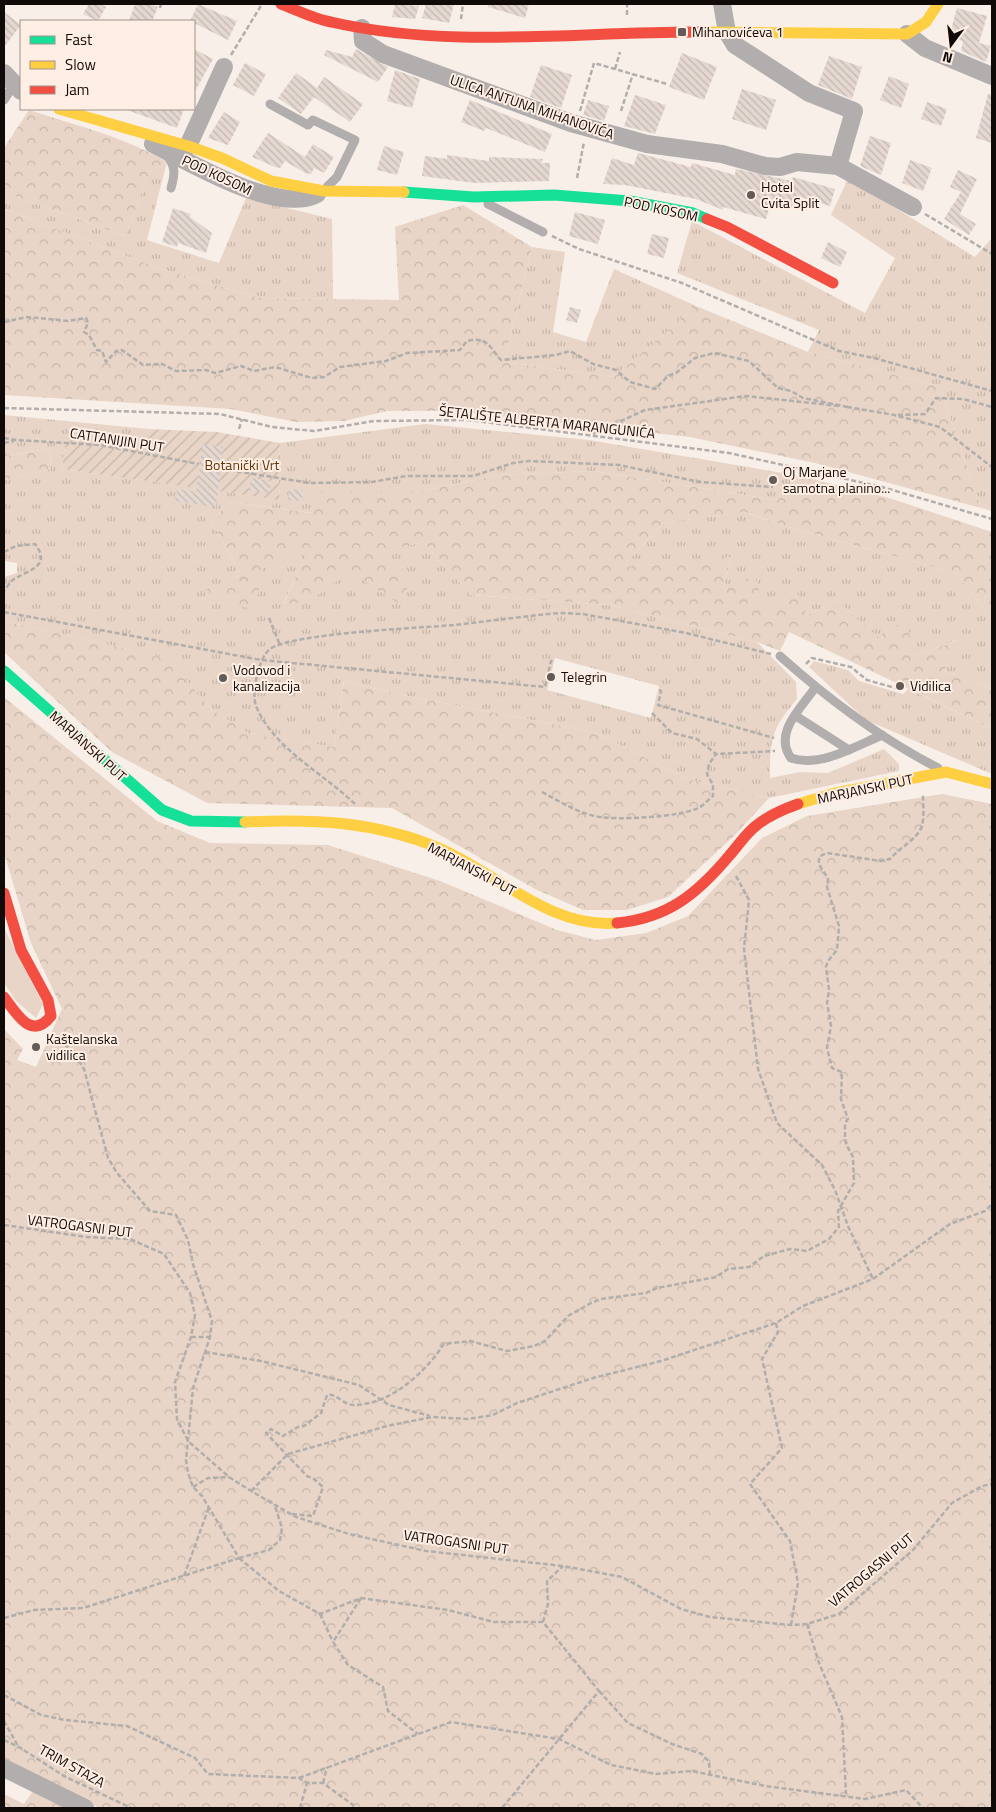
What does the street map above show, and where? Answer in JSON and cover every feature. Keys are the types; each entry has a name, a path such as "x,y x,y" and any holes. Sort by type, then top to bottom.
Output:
{"street":[{"path":"281,4 329,22 362,28 468,39 727,32 907,34 926,22 938,4"},
{"path":"722,4 727,32 735,46 765,67 809,93 854,111 838,166"},
{"name":"ULICA ANTUNA MIHANOVIĆA","path":"362,28 363,41 383,54 582,126 647,144 722,154 765,166 780,167 797,162 838,166 913,207"},
{"path":"907,34 925,48 992,76"},
{"name":"POD KOSOM","path":"188,146 224,67"},
{"name":"POD KOSOM","path":"63,110 188,146 222,158 246,171 271,181 324,191 382,190 474,197 563,196 630,201 693,213 727,227 832,283"},
{"name":"POD KOSOM","path":"115,124 261,195 287,199 310,198 324,191"},
{"name":"MARJANSKI PUT","path":"4,671 162,810 191,821 224,823 299,820 348,823 396,833 440,849 544,907 578,921 607,924 638,921 663,913 690,896 756,825 773,814 797,804 835,793 946,772 992,784"},
{"path":"4,893 21,950 48,1000 51,1016 45,1026 38,1029 29,1026 4,998"},
{"path":"4,1768 85,1808"}],"lane":[{"path":"4,100 13,83"},
{"path":"270,104 308,125 313,120 355,140 337,177 324,191"},
{"path":"163,149 174,165 175,174 171,188"},
{"name":"POD KOSOM","path":"474,197 544,232"},
{"name":"MARJANSKI PUT","path":"780,656 815,688 882,735 946,772"},
{"path":"815,688 789,723 786,745 791,758 797,760 819,759 849,750 882,735"},
{"path":"796,716 849,750"}],"path":[{"path":"160,8 161,4"},
{"path":"224,67 262,4"},
{"path":"563,196 577,187 582,126 594,63 667,84"},
{"path":"621,112 633,74"},
{"path":"913,207 992,254"},
{"path":"544,232 579,250 682,283 839,351 874,358 992,391"},
{"path":"4,322 27,317 48,320 61,318 68,321 86,318 88,323 84,332 89,335 97,350 102,352 106,362 116,351 122,350 143,365 162,364 176,371 206,370 215,373 241,366 254,371 275,367 312,378 324,377 340,367 386,361 407,353 460,350 467,341 475,339 488,342 501,360 556,355 570,351 593,364 616,370 630,382 655,389 668,376 676,373 696,358 714,353 749,361 778,388 792,390 803,398 894,415 940,427 992,467"},
{"path":"592,434 645,410 746,396 848,407"},
{"path":"894,415 925,414 936,398 963,399 992,407"},
{"name":"ŠETALIŠTE ALBERTA MARANGUNIĆA","path":"4,408 211,414 242,419 272,427 314,431 374,421 468,420 729,452 882,487 992,519"},
{"path":"239,429 242,419"},
{"name":"CATTANIJIN PUT","path":"4,438 100,445 198,464"},
{"path":"4,444 16,440"},
{"path":"222,469 310,483 372,482 406,476 473,476 513,463 529,460 619,465 700,482 773,487"},
{"path":"4,552 16,546 35,544 40,551 40,562 33,570 13,580 4,591"},
{"path":"4,612 261,660 545,687 551,661 554,662"},
{"path":"359,808 304,762 264,722 255,703 261,660 270,649 311,638 560,613 582,614 686,632 780,656"},
{"path":"270,618 280,645"},
{"path":"798,672 812,658 854,669 867,680 899,689 900,686"},
{"path":"854,669 857,665"},
{"path":"658,690 661,691 658,704 786,745"},
{"path":"652,712 672,733 697,738 716,754 786,745"},
{"path":"542,792 573,809 596,817 677,814 699,808 713,796 713,785 707,774 709,764 716,754"},
{"path":"292,1514 313,1516 323,1487 314,1478 307,1476 266,1433 271,1429 283,1436 298,1427 304,1426 321,1413 327,1395 332,1394 353,1406 373,1403 382,1400 404,1386 444,1344 470,1341 507,1351 534,1346 545,1341 568,1316 601,1299 646,1293 657,1288 716,1277 728,1269 749,1267 764,1256 790,1249 808,1251 829,1239 839,1226 838,1211 854,1183 854,1164 853,1157 846,1144 845,1124 848,1119 841,1099 842,1072 832,1068 827,1048 830,1026 826,1003 829,990 826,972 828,961 837,950 839,926 827,887 828,879 819,866 819,859 820,856 827,853 881,861 890,860 897,850 916,837 921,829 924,790"},
{"path":"726,859 749,900 744,949 758,1069 777,1122 822,1165 874,1279"},
{"path":"45,1026 46,1032 64,1043 73,1052 84,1070 108,1158 117,1172 150,1211 176,1215 188,1240 199,1283 208,1303 212,1321 210,1337 193,1388 186,1460 188,1473 194,1486 209,1507 239,1558 279,1591 320,1614 333,1642 348,1665 383,1687 388,1711 418,1734"},
{"path":"205,1352 261,1361 359,1384 390,1405 432,1417 468,1419 493,1415 517,1403 593,1378 661,1361 776,1323 803,1306 874,1279 950,1224 985,1211 992,1204"},
{"name":"VATROGASNI PUT","path":"4,1225 86,1236 130,1239 164,1254 190,1292 195,1315 191,1337 175,1382 177,1419 188,1441 229,1477 251,1491 292,1514 349,1534 426,1551 563,1566 622,1577 681,1609 710,1617 792,1625 807,1624 839,1614 913,1550 952,1503 982,1486 992,1484"},
{"path":"776,1323 778,1332 762,1359 782,1448 750,1484 790,1540 798,1583 792,1625"},
{"path":"191,1337 210,1337"},
{"path":"251,1491 288,1455 387,1426 432,1417"},
{"path":"194,1486 208,1478 229,1477"},
{"path":"4,1618 34,1610 83,1608 269,1550 280,1540 282,1528 274,1504"},
{"path":"184,1576 209,1507"},
{"path":"543,1622 548,1604 547,1582 563,1566"},
{"path":"320,1614 361,1598 448,1610 494,1622 543,1622"},
{"path":"333,1642 361,1598"},
{"path":"543,1622 599,1692 628,1723 655,1737 702,1754 709,1762 710,1775"},
{"path":"807,1624 819,1663 842,1717 846,1794"},
{"path":"502,1808 599,1692"},
{"path":"4,1695 41,1715 65,1720 127,1726 195,1758 208,1774 299,1778 451,1722 559,1739 611,1765 656,1774 692,1772 765,1786 846,1794 865,1799 906,1790 923,1808"},
{"path":"4,1721 19,1747"},
{"name":"TRIM STAZA","path":"4,1740 19,1747 64,1776 131,1808"},
{"path":"323,1784 327,1767"},
{"path":"299,1778 307,1783 323,1784 357,1808"},
{"path":"300,1808 307,1783"},
{"path":"961,1808 970,1808"}],"green space":[{"path":"29,110 82,126 134,145 167,162 149,173 125,236 4,192 4,148"},
{"path":"167,162 147,240 219,263 246,198 332,219 333,299 259,298 155,267 4,209 4,192 125,236 149,173"},
{"path":"848,179 975,257 992,238 992,511 981,508 940,387 808,352 819,330 677,273 692,221 865,313 895,258 831,215"},
{"path":"463,205 532,247 504,362 614,377 696,306 808,352 940,387 981,508 815,463 690,437 451,411 387,411 344,421 296,422 231,409 4,395 4,209 155,267 259,298 399,300 395,227"},
{"path":"532,247 565,252 553,332 586,342 614,269 696,306 614,377 504,362"},
{"path":"4,415 149,429 144,439 67,431 62,469 280,499 278,473 280,443 425,424 589,440 800,476 777,500 594,471 499,475 416,492 316,492 312,513 230,502 211,521 241,575 203,591 263,568 311,545 283,604 311,599 370,555 423,542 471,595 609,605 757,642 796,682 797,699 782,719 774,735 770,778 800,772 828,773 884,749 899,764 899,771 769,798 689,780 594,732 397,694 344,681 334,747 249,734 211,709 166,658 4,621 4,577 17,573 17,563 4,561 4,480 51,469 50,448 4,457","holes":["555,658 659,686 651,718 547,690"]},
{"name":"Botanički Vrt","path":"149,429 217,432 280,443 278,473 280,500 62,469 67,431 144,439"},
{"path":"50,448 51,469 4,480 4,457"},
{"path":"594,471 777,500 800,476 889,498 992,532 992,620 956,573 785,526 745,512 663,523 622,567 731,557 723,589 755,575 765,615 793,583 807,615 837,601 878,637 907,619 913,657 958,640 944,671 992,689 992,725 989,727 789,632 780,651 757,642 609,605 471,595 423,542 371,555 415,575 398,603 349,572 311,600 283,605 310,546 263,568 255,611 202,591 241,575 211,521 230,502 311,513 315,492 416,492 499,475"},
{"path":"744,512 785,526 956,573 992,620 992,689 944,671 957,640 913,657 878,638 837,601 807,615 765,616 723,589 731,558 622,567 663,523"},
{"path":"4,621 167,658 211,709 250,734 334,747 344,681 397,694 594,732 689,780 769,798 734,836 668,897 627,910 583,910 535,889 392,808 207,803 112,752 4,652"},
{"path":"814,661 848,670 859,681 903,694 908,689 989,727 992,725 992,774 866,720 809,667"},
{"path":"4,697 157,821 210,843 328,845 440,881 557,930 596,940 646,933 688,916 762,838 807,816 942,794 992,804 992,1808 100,1808 4,1764 4,1029 23,1049 17,1060 36,1067 62,1009 31,943 4,853"},
{"path":"4,928 43,1004 36,1018 16,1001 4,983"},
{"path":"33,1791 68,1808 4,1808 4,1794 24,1804"}],"building":[{"path":"89,4 100,4 106,7 99,20 83,14"},
{"path":"135,4 149,4 158,7 152,20 129,20"},
{"path":"198,4 237,21 228,40 195,24 195,20 190,20"},
{"path":"395,4 419,6 415,19 392,17"},
{"path":"426,4 454,4 449,23 422,18"},
{"path":"488,4 529,4 525,18 488,7"},
{"path":"957,8 987,16 979,43 991,46 986,62 961,51 963,41 949,37"},
{"path":"4,12 20,24 20,26 4,47"},
{"path":"356,49 388,67 378,82 324,55 326,50 352,57"},
{"path":"195,50 213,59 195,91"},
{"path":"682,53 717,67 704,100 669,87"},
{"path":"829,56 862,67 852,99 818,85"},
{"path":"245,63 266,74 254,96 233,85"},
{"path":"541,65 572,75 561,108 530,97"},
{"path":"395,70 420,79 412,108 387,101"},
{"path":"296,73 317,88 324,77 363,104 350,122 314,97 301,114 278,98"},
{"path":"889,76 909,84 901,108 880,100"},
{"path":"742,89 776,100 766,130 732,119"},
{"path":"988,94 992,94 992,143 976,138"},
{"path":"635,95 666,105 655,134 624,126"},
{"path":"470,100 552,134 545,152 486,128 484,131 461,122"},
{"path":"588,100 609,106 604,121 583,115"},
{"path":"927,102 947,109 941,126 921,119"},
{"path":"127,110 184,110 177,128"},
{"path":"224,112 240,122 228,145 208,138"},
{"path":"268,133 305,157 313,144 334,157 324,173 314,168 311,174 305,173 285,161 280,168 275,167 252,157"},
{"path":"870,136 891,143 881,175 860,166"},
{"path":"384,146 404,152 397,175 377,170"},
{"path":"638,153 691,167 692,163 735,175 736,169 792,181 793,177 835,189 830,206 800,197 796,209 771,202 766,219 723,207 723,210 696,199 625,185 603,184 612,158 634,165"},
{"path":"447,155 489,161 489,157 543,159 541,163 550,163 549,181 474,183 422,176 425,156 447,159"},
{"path":"910,160 932,168 923,191 902,183"},
{"path":"958,170 977,179 960,214 976,224 969,235 944,219 961,192 950,187"},
{"path":"173,208 191,214 190,217 212,233 206,253 178,243 177,247 162,242"},
{"path":"575,212 605,220 598,244 569,236"},
{"path":"652,234 669,238 664,258 647,254"},
{"path":"828,242 847,252 840,267 821,258"},
{"path":"570,307 581,310 577,323 566,320"},
{"path":"203,444 223,447 216,507 175,501 177,489 196,492"},
{"path":"251,478 271,481 269,493 249,490"},
{"path":"289,489 303,490 302,501 288,500"}],"traffic: fast":[{"path":"404,192 474,197 554,195 630,201 693,213 707,219"},
{"path":"4,671 162,810 191,821 245,822"}],"traffic: slow":[{"path":"703,32 907,34 926,22 938,4"},
{"path":"62,110 188,146 222,158 271,181 324,191 404,192"},
{"path":"798,804 835,793 946,772 992,784"},
{"path":"245,822 320,822 367,827 391,832 439,848 525,897 569,917 592,923 617,923"}],"traffic: jam":[{"path":"281,4 325,21 377,30 424,35 517,37 703,32"},
{"path":"707,219 727,227 833,283"},
{"path":"617,923 652,916 680,902 693,893 717,870 753,828 772,815 798,804"},
{"path":"4,893 21,950 48,1000 51,1016 44,1023 37,1026 31,1025 19,1017 4,997"}],"place":[{"name":"Mihanovićeva 1","path":"682,32"},
{"name":"Hotel Cvita Split","path":"751,195"},
{"name":"Oj Marjane samotna planino...","path":"773,480"},
{"name":"Telegrin","path":"551,677"},
{"name":"Vodovod i kanalizacija","path":"223,678"},
{"name":"Vidilica","path":"900,686"},
{"name":"Kaštelanska vidilica","path":"36,1047"}]}
